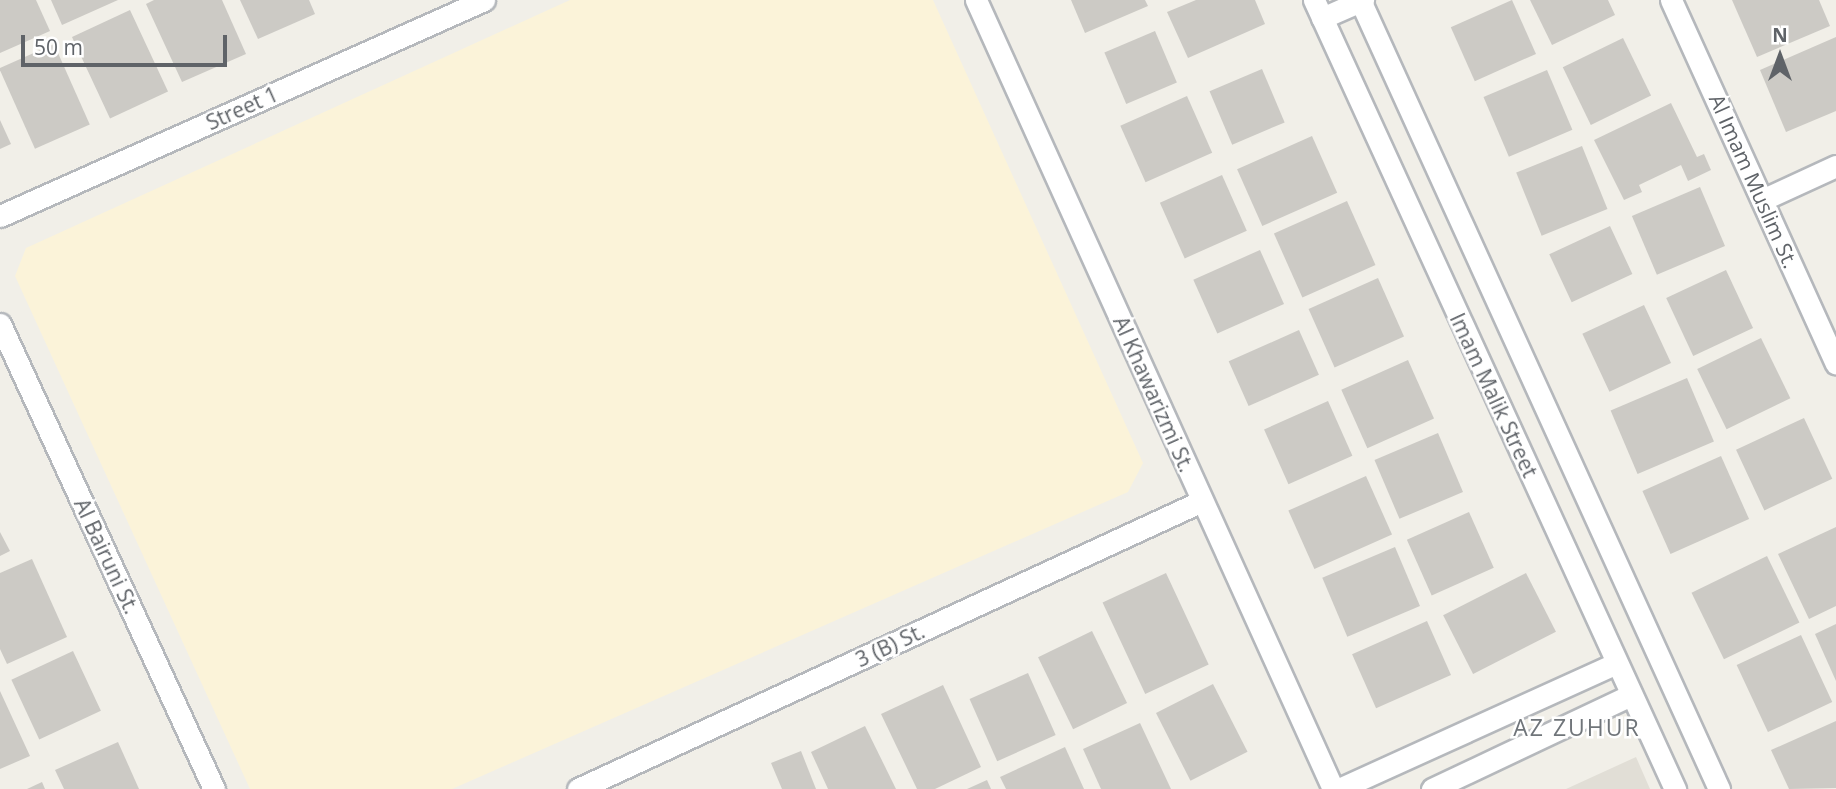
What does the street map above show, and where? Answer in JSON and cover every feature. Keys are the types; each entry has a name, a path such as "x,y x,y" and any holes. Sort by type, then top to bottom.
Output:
{"street":[{"name":"Street 1","path":"0,216 437,10 484,0"},
{"name":"Al Khawarizmi St.","path":"975,0 1333,789"},
{"path":"1318,9 1361,0"},
{"name":"Imam Malik Street","path":"1361,0 1719,789"},
{"name":"Al Imam Muslim St.","path":"1671,0 1836,363"},
{"name":"Imam Malik Street","path":"1318,9 1675,789"},
{"path":"1762,200 1836,166"},
{"name":"Al Bairuni St.","path":"0,324 214,789"},
{"name":"3 (B) St.","path":"578,789 605,783 1202,501"},
{"path":"1339,789 1617,663"},
{"path":"1432,789 1632,695"}],"shaded area":[{"path":"1636,757 1650,789 1566,789"}],"sand":[{"path":"570,0 933,0 1143,463 1128,492 452,789 250,789 15,276 26,248"}],"building":[{"path":"0,0 36,0 50,31 0,53"},
{"path":"51,0 118,0 62,25"},
{"path":"154,0 222,0 246,54 182,82 146,4"},
{"path":"240,0 309,0 315,14 258,39"},
{"path":"1071,0 1145,0 1148,6 1085,33"},
{"path":"1196,0 1255,0 1265,24 1188,58 1167,12"},
{"path":"1512,0 1536,54 1475,81 1451,27"},
{"path":"1530,0 1608,0 1615,15 1552,45"},
{"path":"1732,0 1819,0 1830,26 1757,57"},
{"path":"130,10 168,92 110,119 72,37"},
{"path":"1155,31 1177,83 1126,104 1104,52"},
{"path":"1836,37 1836,111 1786,132 1760,70"},
{"path":"1623,38 1651,96 1591,125 1563,67"},
{"path":"54,44 90,124 35,149 0,68"},
{"path":"1262,69 1285,122 1232,145 1210,91"},
{"path":"1547,70 1572,130 1509,157 1483,97"},
{"path":"1187,96 1212,153 1146,182 1120,126"},
{"path":"1671,103 1697,157 1704,154 1711,170 1688,181 1681,165 1639,185 1642,192 1624,200 1594,140"},
{"path":"0,120 11,144 0,149"},
{"path":"1312,136 1337,193 1262,226 1237,169"},
{"path":"1582,146 1607,209 1542,236 1516,173"},
{"path":"1222,175 1247,231 1185,258 1160,203"},
{"path":"1700,187 1725,246 1657,275 1632,216"},
{"path":"1347,201 1375,265 1302,297 1274,234"},
{"path":"1610,226 1632,274 1572,302 1549,254"},
{"path":"1260,250 1284,304 1217,334 1193,280"},
{"path":"1726,270 1753,328 1693,356 1666,298"},
{"path":"1378,278 1404,336 1335,367 1309,309"},
{"path":"1644,305 1671,363 1609,392 1582,334"},
{"path":"1299,330 1319,375 1249,406 1229,361"},
{"path":"1761,338 1790,398 1727,429 1697,369"},
{"path":"1408,360 1434,418 1367,448 1341,390"},
{"path":"1687,378 1714,442 1638,474 1611,410"},
{"path":"1328,401 1352,456 1288,484 1264,429"},
{"path":"1804,418 1832,479 1764,510 1736,450"},
{"path":"1438,433 1463,492 1399,519 1374,460"},
{"path":"1721,456 1749,519 1670,554 1642,491"},
{"path":"1366,476 1392,534 1314,569 1288,511"},
{"path":"1469,512 1494,568 1432,595 1407,540"},
{"path":"1836,527 1836,606 1809,619 1778,554"},
{"path":"0,532 10,551 0,556"},
{"path":"1395,547 1420,606 1347,637 1322,578"},
{"path":"1767,556 1799,623 1724,659 1692,593"},
{"path":"32,559 67,637 7,664 0,649 0,573"},
{"path":"1166,573 1209,665 1145,694 1103,603"},
{"path":"1526,573 1556,632 1473,674 1443,615"},
{"path":"1427,621 1451,675 1376,708 1352,654"},
{"path":"1836,624 1836,681 1815,634"},
{"path":"1092,631 1127,703 1073,729 1038,657"},
{"path":"1801,635 1832,702 1768,732 1737,665"},
{"path":"73,651 101,711 39,740 11,680"},
{"path":"1028,673 1056,735 997,761 970,699"},
{"path":"1213,684 1248,752 1190,781 1156,713"},
{"path":"943,685 981,767 935,789 917,789 881,714"},
{"path":"0,691 30,756 0,769"},
{"path":"1836,721 1836,788 1789,789 1771,750"},
{"path":"1140,723 1171,789 1101,789 1083,749"},
{"path":"865,726 896,789 828,789 811,752"},
{"path":"118,742 139,789 64,789 55,770"},
{"path":"1065,747 1084,789 1006,789 1000,777"},
{"path":"801,751 816,789 782,789 771,763"},
{"path":"987,780 991,789 967,789"},
{"path":"42,782 45,789 27,789"}],"district":[{"name":"AZ ZUHUR","path":"1577,727"}]}
